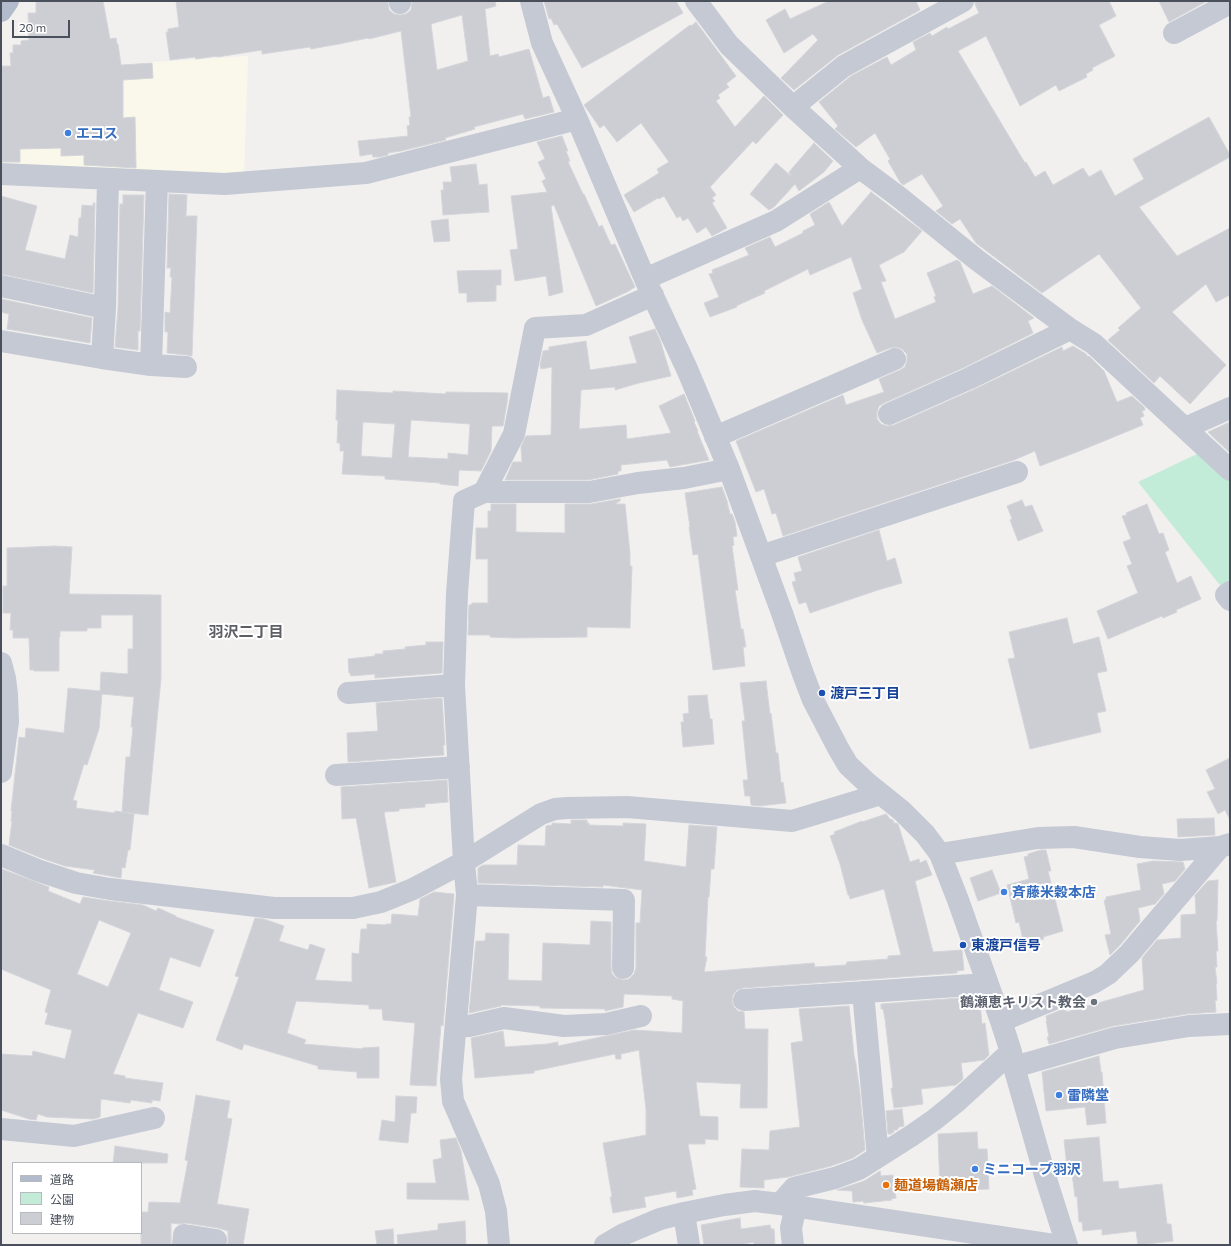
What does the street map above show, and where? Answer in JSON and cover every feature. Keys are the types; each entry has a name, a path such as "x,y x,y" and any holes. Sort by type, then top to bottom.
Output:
{"main road":[{"path":"1,11 8,1"}],"street":[{"path":"531,1 542,43 577,119 649,287 687,368 729,470 813,700 848,765 902,811 925,834 940,854 1001,1021 1046,1179 1067,1245"},
{"path":"696,1 728,45 860,168 899,197 977,260 1070,329 1094,344 1230,470"},
{"path":"794,107 844,66 964,1"},
{"path":"1174,33 1230,3"},
{"path":"1,174 226,184 366,173 577,119"},
{"path":"484,492 514,434 534,328 586,325 649,287 776,221 860,168"},
{"path":"102,358 105,308 108,179"},
{"path":"151,365 156,182"},
{"path":"1,286 105,308"},
{"path":"889,414 970,378 1070,329"},
{"path":"1,341 151,365 186,367"},
{"path":"715,437 894,359"},
{"path":"1185,428 1230,408"},
{"path":"499,1245 496,1211 489,1184 453,1101 450,1079 467,895 454,685 457,593 464,501 484,492 589,492 638,483 684,478 729,470"},
{"path":"761,556 1017,472"},
{"path":"1230,592 1226,595 1230,600"},
{"path":"1,663 5,678 4,696 8,722 1,772"},
{"path":"348,693 454,685"},
{"path":"336,775 458,767"},
{"path":"1,855 37,870 76,883 274,908 353,908 381,902 413,890 464,862 541,814 554,809 627,807 792,821 881,794"},
{"path":"940,854 1038,838 1074,837 1140,847 1180,850 1225,846"},
{"path":"1001,1021 1095,982 1108,974 1129,954 1225,846"},
{"path":"467,895 624,900 622,968"},
{"path":"744,1000 988,984"},
{"path":"863,992 878,1157"},
{"path":"456,1027 469,1026 504,1018 564,1026 599,1024 641,1016"},
{"path":"793,1245 788,1205 794,1188 835,1178 859,1169 934,1120 1012,1060 1115,1038 1190,1026 1230,1024"},
{"path":"1,1128 74,1136 154,1118"},
{"path":"605,1245 622,1235 660,1219 724,1205 755,1201 788,1205 981,1239 1054,1245"},
{"path":"684,1213 689,1245"},
{"path":"183,1245 184,1235 216,1240"}],"shaded area":[{"path":"248,56 244,174 1,168 1,65 124,64"}],"green space":[{"path":"1199,453 1230,480 1230,584 1223,589 1138,482"}],"building":[{"name":"エコス","path":"36,1 103,1 110,39 116,38 121,65 152,63 153,78 123,80 123,118 135,117 136,168 84,165 84,155 61,156 61,148 20,149 20,162 1,162 1,66 11,66 10,53 13,53 13,45 21,45 21,41 29,40 28,13 36,13"},
{"path":"176,1 388,1 389,10 394,14 400,15 406,14 411,10 412,1 495,1 496,6 485,9 490,56 498,54 499,57 529,49 543,98 549,96 554,112 525,119 523,114 474,127 475,129 445,138 446,140 388,153 388,155 379,157 373,157 372,154 360,156 358,141 408,136 407,126 410,125 409,117 411,117 401,31 369,39 311,49 310,47 262,54 262,50 217,57 196,59 195,57 170,60 166,32 168,32 168,29 179,27","holes":["462,15 468,61 437,70 431,24"]},
{"path":"544,1 676,1 683,13 582,68 557,24 554,25 551,18 549,19"},
{"path":"829,1 916,1 920,10 838,55 794,90 781,78 818,40 813,34 784,53 766,20 785,9 790,19"},
{"path":"975,1 1109,1 1116,16 1099,25 1115,56 1092,68 1093,70 1086,74 1087,77 1059,91 1056,85 1020,106 986,36 958,51 1025,163 1026,162 1035,177 1045,171 1053,185 1083,168 1089,177 1101,170 1115,196 1144,179 1133,159 1209,117 1230,155 1230,157 1139,207 1177,256 1230,228 1230,295 1216,302 1206,284 1172,312 1226,365 1190,404 1160,376 1154,383 1108,340 1120,330 1118,328 1141,308 1099,254 1042,293 976,243 960,219 952,224 936,211 943,206 922,174 903,185 888,161 890,159 875,133 856,147 835,129 838,126 819,102 851,76 887,57 891,65 916,50 913,42 930,33 932,36 947,27 948,29 979,13"},
{"path":"1159,1 1207,1 1169,22"},
{"path":"696,22 736,76 726,84 729,87 718,95 720,98 716,101 735,127 764,96 783,115 756,144 753,141 710,187 716,195 712,198 715,201 712,203 727,228 712,236 706,227 697,233 688,218 683,221 680,216 677,218 664,196 634,212 624,195 659,173 657,169 669,162 641,123 617,142 604,125 600,128 584,105"},
{"path":"562,136 568,151 566,151 570,161 568,162 583,194 599,227 602,225 611,245 615,244 635,287 596,306 554,205 551,206 563,292 549,296 546,276 515,281 510,250 518,249 511,196 547,192 542,181 546,179 538,162 545,159 537,142"},
{"path":"814,143 833,161 824,172 799,191 795,184 774,207 769,210 750,194 776,163 791,176 789,172"},
{"path":"476,164 479,185 487,184 489,212 443,215 441,190 444,190 443,182 452,182 450,167"},
{"path":"871,192 922,231 904,252 879,265 886,281 881,282 895,319 936,302 934,297 936,296 927,273 957,260 960,262 973,294 992,286 1034,318 1028,321 1033,333 965,367 879,406 877,419 881,424 887,426 894,425 975,389 1062,347 1063,351 1073,346 1086,354 1088,357 1089,356 1104,371 1117,402 1132,396 1144,407 1145,410 1142,411 1144,416 1140,418 1143,425 1040,466 1035,451 1014,460 783,536 776,513 772,514 764,489 756,492 736,441 843,395 846,405 884,392 879,379 905,367 907,354 902,349 896,347 877,353 862,320 853,293 862,289 851,257 810,275 808,269 764,291 765,293 736,306 737,307 710,317 704,303 719,297 709,274 713,273 712,270 749,255 745,248 770,237 775,247 803,233 803,231 815,225 810,214 829,202 842,226"},
{"path":"169,194 187,195 186,216 197,216 192,356 167,353 168,332 165,332 165,312 170,313 172,277 170,277 171,268 167,268"},
{"path":"123,195 144,195 140,331 138,331 138,350 115,347 118,308 120,204 123,204"},
{"path":"1,196 37,206 25,250 65,259 70,235 78,237 79,218 81,218 82,205 93,206 93,203 95,203 93,293 1,274"},
{"path":"448,219 450,241 434,242 431,221"},
{"path":"501,270 501,285 496,285 496,301 467,302 467,293 459,293 457,271"},
{"path":"1,299 92,318 90,343 7,329 9,314 1,312"},
{"path":"655,329 671,376 615,390 615,387 581,390 579,429 626,425 627,439 671,433 659,406 684,394 709,460 670,467 667,460 621,465 621,471 618,471 618,474 588,480 505,480 513,462 522,462 521,447 526,436 551,435 552,367 541,369 540,365 543,351 549,350 549,347 586,341 590,370 637,363 629,337"},
{"path":"337,390 446,394 446,392 508,393 503,426 492,426 491,451 481,471 459,470 458,486 440,483 385,479 385,476 342,474 344,451 340,451 340,443 337,443 338,420 336,420","holes":["411,420 470,424 468,455 448,453 448,459 408,457","363,422 395,424 392,458 361,456"]},
{"path":"1230,422 1230,453 1208,432"},
{"path":"722,487 730,514 732,514 735,522 737,536 733,537 734,545 732,546 738,590 735,590 741,629 743,629 746,647 743,647 745,666 713,670 698,554 693,555 685,493"},
{"path":"620,499 620,501 616,504 625,504 630,566 632,566 630,628 587,627 587,637 514,638 490,637 490,635 468,635 469,605 472,603 488,603 488,559 476,559 476,528 488,528 488,511 491,511 491,504 516,504 516,532 565,533 565,504 591,504"},
{"path":"1022,500 1025,507 1032,505 1043,531 1018,541 1010,520 1012,519 1007,506"},
{"path":"1147,504 1159,534 1163,533 1169,550 1165,552 1177,583 1191,576 1201,599 1176,610 1177,612 1163,618 1162,616 1108,639 1097,611 1138,593 1127,566 1132,564 1123,542 1131,539 1122,516 1127,515 1126,513"},
{"path":"879,530 887,561 895,558 902,583 810,613 806,602 799,604 792,582 796,581 794,573 802,571 798,557"},
{"path":"55,546 72,547 69,594 161,595 161,678 148,815 122,812 126,757 130,757 134,697 102,694 99,729 87,765 84,764 73,800 77,801 76,808 134,814 130,850 128,850 125,868 122,867 121,878 93,873 95,870 65,866 9,845 19,737 25,738 26,728 64,733 68,688 100,691 101,672 128,674 128,649 133,649 133,615 101,615 101,628 87,628 87,631 60,631 59,671 30,670 29,638 13,638 13,630 10,630 11,613 3,613 3,586 7,586 7,548"},
{"path":"1067,618 1073,644 1099,637 1107,671 1097,673 1106,711 1097,713 1101,732 1030,749 1008,659 1015,658 1009,632"},
{"path":"426,642 443,642 442,673 375,678 375,674 351,676 349,673 348,659 375,656 375,654 383,654 383,651 426,645"},
{"path":"766,681 776,753 778,753 781,783 783,782 786,803 759,806 751,805 750,796 745,796 743,780 748,780 742,721 745,721 740,683"},
{"path":"707,695 710,719 712,719 714,744 683,747 681,722 684,722 683,714 689,713 688,696"},
{"path":"442,698 445,745 443,745 444,755 348,762 347,733 378,731 376,703"},
{"path":"1230,758 1230,820 1225,810 1218,814 1207,792 1215,789 1206,770"},
{"path":"447,780 448,802 425,804 425,807 384,812 396,882 369,888 356,818 342,819 341,787"},
{"path":"886,814 893,820 894,823 898,824 910,862 919,859 920,863 926,860 932,875 915,881 933,952 962,950 964,970 957,971 957,973 743,988 737,990 733,995 732,1001 734,1007 738,1011 744,1012 745,1029 768,1029 767,1108 740,1108 741,1084 696,1082 700,1116 718,1117 718,1140 705,1139 705,1144 688,1144 696,1189 692,1190 693,1195 677,1198 676,1191 644,1197 646,1207 613,1213 610,1197 612,1197 603,1143 646,1135 646,1109 639,1050 621,1054 621,1059 616,1059 615,1054 534,1071 534,1073 475,1078 471,1038 503,1031 505,1047 558,1042 558,1046 634,1030 682,1033 683,1001 672,999 672,996 624,994 623,1007 605,1011 605,1009 540,1008 540,1006 501,1005 469,1013 476,941 485,941 486,933 509,934 508,980 542,981 543,943 590,945 591,921 611,922 612,974 616,978 623,980 629,979 634,974 636,968 636,923 640,923 642,890 603,885 603,887 478,883 478,868 483,865 517,865 518,845 545,846 546,826 552,825 552,823 571,824 571,820 587,820 589,825 623,826 623,823 646,824 644,861 686,867 689,825 717,827 714,869 711,869 708,897 705,957 707,957 704,972 814,963 815,967 846,965 847,962 888,959 888,956 901,955 884,889 850,899 830,836 835,834 834,832 862,821"},
{"path":"1214,818 1215,835 1178,837 1177,819"},
{"path":"1046,850 1051,871 1048,871 1063,931 1043,937 1044,939 1024,944 1019,922 1016,923 1007,885 1029,879 1024,857 1028,856 1028,854"},
{"path":"1153,861 1183,862 1185,869 1175,881 1162,884 1164,894 1155,904 1138,908 1140,921 1110,955 1105,935 1111,934 1104,900 1106,900 1106,897 1141,890 1137,864"},
{"path":"2,869 49,887 48,891 80,904 83,897 143,905 156,911 158,908 176,917 214,930 200,967 170,957 159,990 193,1002 183,1028 138,1013 113,1074 125,1076 125,1078 163,1083 160,1101 152,1100 152,1103 131,1100 130,1103 101,1099 100,1117 94,1119 47,1117 38,1114 36,1120 1,1110 1,1054 32,1056 33,1051 65,1059 72,1030 45,1024 48,1013 45,1012 51,990 1,969","holes":["99,920 131,933 108,987 77,974"]},
{"path":"992,870 1001,893 978,901 970,878"},
{"path":"1218,880 1216,921 1218,951 1216,951 1217,967 1215,967 1217,983 1217,1000 1215,1001 1216,1012 1187,1014 1113,1026 1049,1044 1047,1037 1049,1037 1046,1016 1066,1008 1066,1012 1144,990 1142,958 1157,940 1181,938 1181,915 1196,914 1195,895 1208,881"},
{"path":"434,892 454,894 443,1026 441,1025 436,1086 410,1085 415,1023 383,1020 382,1009 369,1009 369,1005 296,1001 287,1033 306,1040 304,1044 362,1049 379,1047 379,1078 357,1078 357,1072 318,1069 318,1066 244,1044 242,1050 216,1040 239,977 235,976 255,918 264,919 284,926 279,941 308,950 310,944 325,949 315,980 352,982 352,953 359,954 361,929 367,929 367,924 391,924 392,914 418,916 420,899"},
{"path":"959,998 959,1004 980,1002 982,1024 985,1023 989,1055 984,1060 961,1063 963,1079 956,1085 921,1089 923,1104 894,1108 885,1019 883,1009 881,1009 881,1004"},
{"path":"849,1006 860,1093 865,1150 853,1158 831,1166 788,1177 764,1180 764,1188 740,1187 742,1149 769,1150 770,1131 800,1127 791,1043 803,1041 799,1009"},
{"path":"1099,1056 1102,1072 1106,1123 1087,1125 1085,1107 1046,1111 1042,1072"},
{"path":"196,1095 230,1101 227,1118 232,1119 217,1204 249,1209 243,1245 227,1245 228,1231 186,1223 171,1223 171,1244 141,1245 142,1212 148,1212 149,1202 180,1203 188,1161 185,1160"},
{"path":"396,1096 417,1097 416,1113 411,1113 408,1143 379,1140 382,1120 395,1122"},
{"path":"902,1109 904,1126 894,1130 891,1134 888,1134 886,1111"},
{"path":"977,1132 978,1149 987,1149 989,1189 940,1191 938,1134"},
{"path":"1099,1137 1103,1182 1118,1181 1119,1189 1162,1184 1167,1224 1171,1224 1173,1241 1138,1245 1136,1231 1102,1235 1102,1229 1083,1231 1082,1222 1079,1222 1077,1196 1075,1197 1071,1166 1067,1167 1064,1140"},
{"path":"456,1138 461,1151 469,1200 407,1199 407,1183 436,1183 433,1160 442,1158 440,1140"},
{"path":"115,1146 168,1154 167,1163 113,1162"},
{"path":"880,1171 881,1176 893,1175 896,1198 891,1199 892,1200 864,1203 863,1201 853,1202 852,1191 837,1190 864,1181"},
{"path":"740,1218 741,1229 770,1225 771,1229 774,1229 775,1245 754,1245 754,1242 738,1245 704,1245 701,1225"},
{"path":"465,1221 466,1245 398,1245 397,1235 438,1230 438,1224"},
{"path":"393,1229 394,1245 377,1245 375,1231"}],"place":[{"name":"エコス","path":"68,133"},
{"name":"渡戸三丁目","path":"822,693"},
{"name":"斉藤米穀本店","path":"1004,892"},
{"name":"東渡戸信号","path":"963,945"},
{"name":"鶴瀬恵キリスト教会","path":"1094,1002"},
{"name":"雷隣堂","path":"1059,1095"},
{"name":"ミニコープ羽沢","path":"975,1169"},
{"name":"麺道場鶴瀬店","path":"886,1185"}],"district":[{"name":"羽沢二丁目","path":"246,632"}]}
